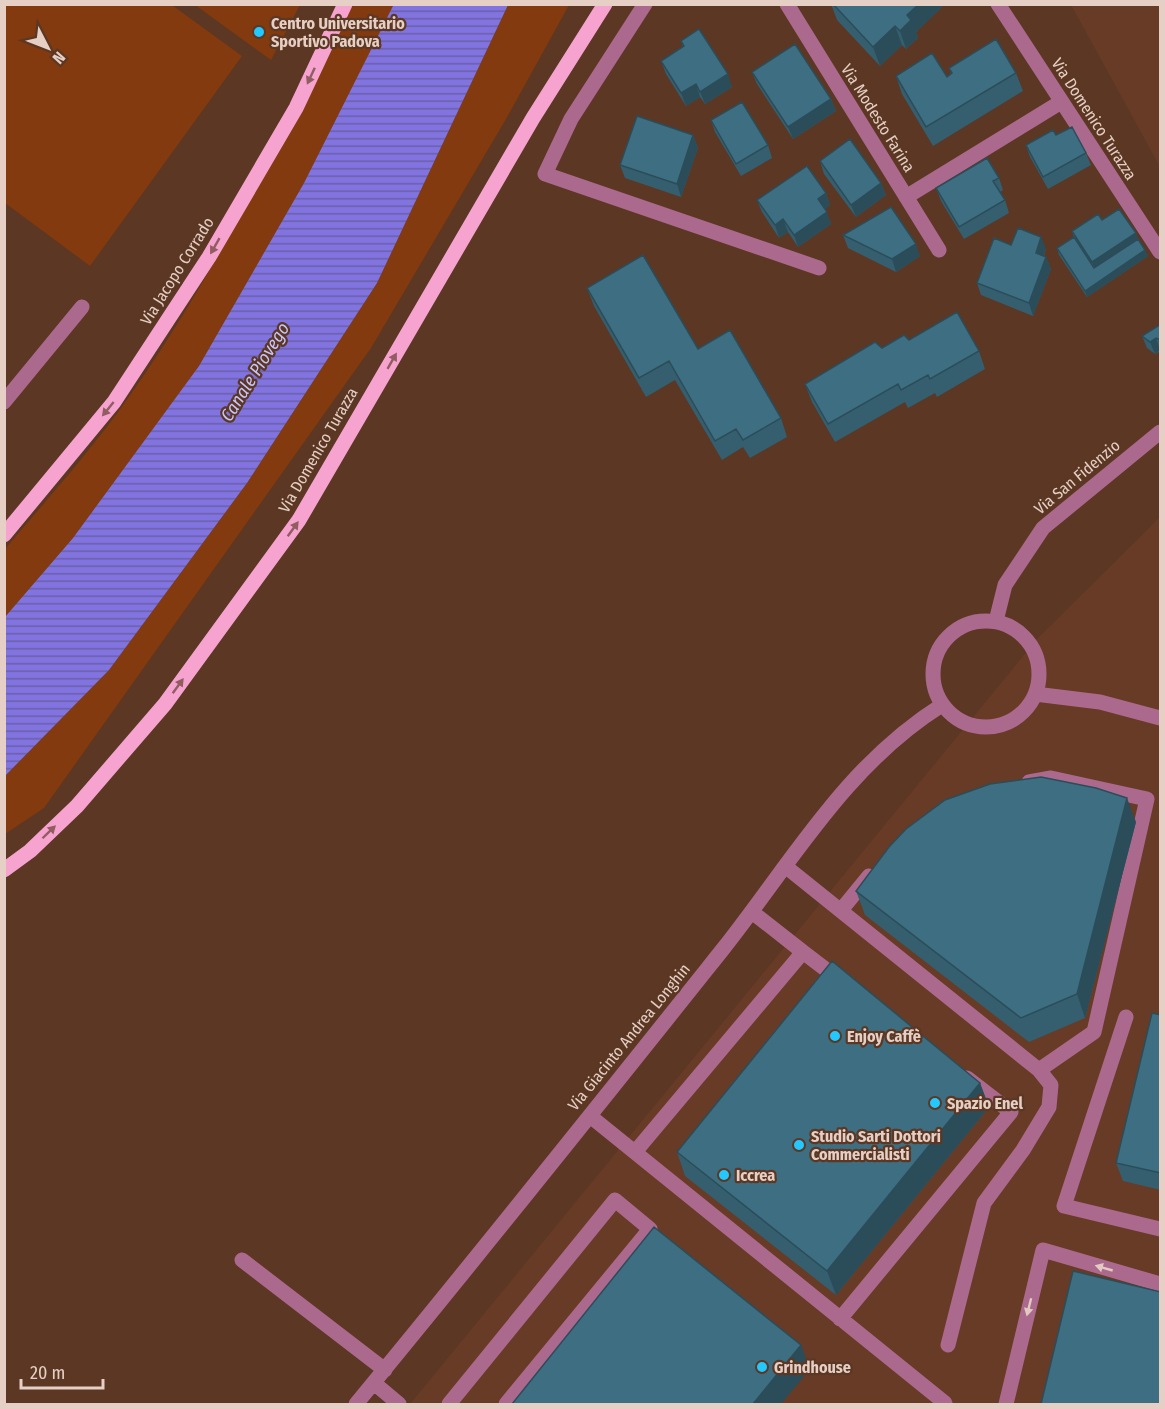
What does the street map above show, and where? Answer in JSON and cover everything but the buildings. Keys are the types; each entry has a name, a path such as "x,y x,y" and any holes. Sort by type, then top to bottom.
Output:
{"main road":[{"name":"Via Jacopo Corrado","path":"4,535 114,402 209,257 296,108 345,4"},
{"name":"Via Domenico Turazza","path":"4,870 30,851 77,806 165,704 299,520 533,118 605,4"}],"street":[{"path":"645,4 571,119 545,174 819,268"},
{"name":"Via Modesto Farina","path":"788,4 939,250"},
{"name":"Via Domenico Turazza","path":"998,4 1161,252"},
{"path":"906,197 1061,102"},
{"path":"4,402 82,307"},
{"name":"Via San Fidenzio","path":"996,621 1005,585 1043,528 1161,432"},
{"path":"978,621 996,621 1017,632 1032,648 1039,679 1035,694 1017,716 992,727 964,722 942,705 934,689 933,671 937,653 946,638 961,627 978,621"},
{"path":"1035,694 1101,702 1161,718"},
{"name":"Via Giacinto Andrea Longhin","path":"356,1404 590,1116 752,912 860,771 915,722 942,705"},
{"path":"1018,784 1051,778 1148,799 1094,1032 1039,1070"},
{"path":"785,866 842,909 1039,1070 1051,1085 1048,1107 1023,1150 984,1203 948,1345"},
{"path":"842,909 876,867"},
{"path":"752,912 850,988"},
{"path":"635,1152 803,952"},
{"path":"1125,1017 1064,1206 1161,1229"},
{"path":"840,1319 1011,1112 954,1068"},
{"path":"590,1116 945,1404"},
{"path":"449,1404 615,1200 650,1229 506,1404"},
{"path":"1006,1404 1043,1250 1161,1284"},
{"path":"242,1260 385,1370"},
{"path":"374,1383 399,1404"}],"shaded area":[{"path":"5,4 172,5 242,56 90,266 5,203"},
{"name":"Centro Universitario Sportivo Padova","path":"195,5 300,5 271,60"},
{"path":"352,5 394,5 304,183 199,366 73,538 5,617 5,549 93,444 154,360 215,261"},
{"path":"508,5 569,5 506,119 371,348 44,808 5,834 5,776 109,670 247,483 377,283"},
{"path":"1071,5 1160,5 1160,167"},
{"path":"1160,517 1160,1404 410,1404 1037,639"}],"water":[{"name":"Canale Piovego","path":"394,4 508,5 377,283 247,483 109,670 5,776 5,617 73,538 199,366 304,183"}],"place":[{"name":"Centro Universitario Sportivo Padova","path":"259,32"},
{"name":"Enjoy Caffè","path":"835,1036"},
{"name":"Spazio Enel","path":"935,1103"},
{"name":"Studio Sarti Dottori Commercialisti","path":"799,1145"},
{"name":"Iccrea","path":"724,1175"},
{"name":"Grindhouse","path":"762,1367"}]}
